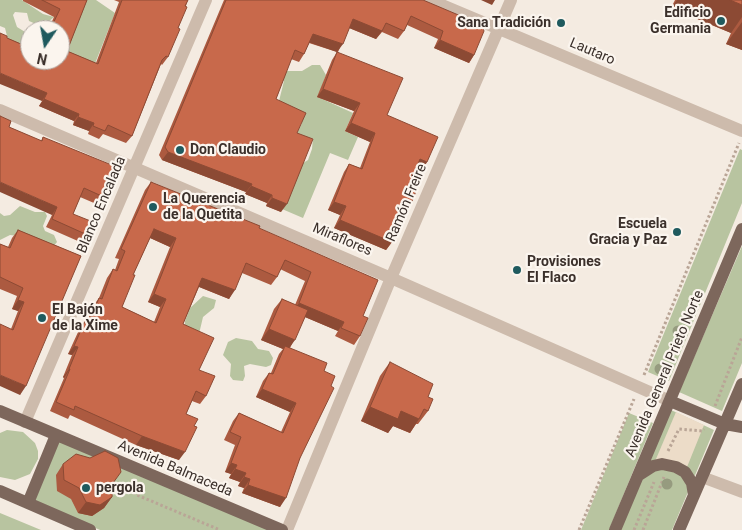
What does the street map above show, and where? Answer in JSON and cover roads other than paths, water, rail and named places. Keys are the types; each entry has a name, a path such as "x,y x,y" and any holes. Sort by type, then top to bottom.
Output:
{"main road":[{"name":"Avenida General Prieto Norte","path":"615,530 742,229"},
{"path":"679,530 742,384"},
{"path":"670,401 725,424 742,427"},
{"name":"Avenida Balmaceda","path":"0,411 282,530"},
{"path":"28,503 56,436"},
{"path":"639,474 653,466 669,465 685,472 692,483 694,495"},
{"path":"0,491 90,530"}],"street":[{"name":"Blanco Encalada","path":"25,422 206,0"},
{"name":"Lautaro","path":"430,0 742,133"},
{"name":"Ramón Freire","path":"287,530 511,0"},
{"name":"Miraflores","path":"0,110 135,166 670,401"},
{"path":"702,477 742,492"}],"place":[{"name":"Edificio Germania","path":"721,21"},
{"name":"Sana Tradición","path":"561,23"},
{"name":"Don Claudio","path":"180,150"},
{"name":"La Querencia de la Quetita","path":"153,207"},
{"name":"Escuela Gracia y Paz","path":"677,232"},
{"name":"Provisiones El Flaco","path":"517,270"},
{"name":"El Bajón de la Xime","path":"42,318"},
{"name":"pergola","path":"86,488"}]}
